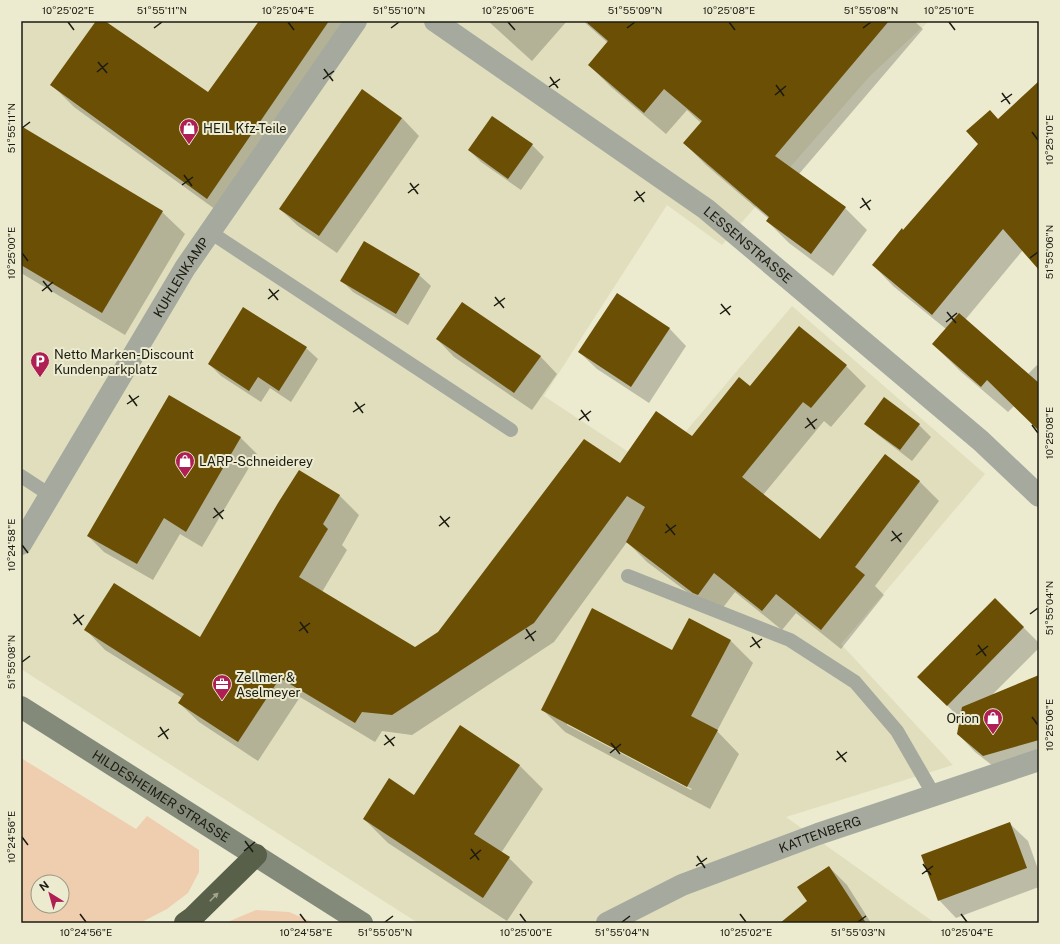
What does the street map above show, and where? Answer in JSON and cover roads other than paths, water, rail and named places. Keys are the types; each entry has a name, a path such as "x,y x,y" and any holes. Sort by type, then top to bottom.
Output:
{"highway":[{"path":"185,923 192,918 256,855"}],"main road":[{"name":"HILDESHEIMER STRASSE","path":"21,707 362,923"}],"street":[{"name":"KUHLENKAMP","path":"21,544 186,268 356,21"},
{"name":"LESSENSTRASSE","path":"435,21 706,209 981,441 1039,496"},
{"name":"KATTENBERG","path":"607,923 682,885 818,834 1039,760"}],"lane":[{"path":"210,232 511,430"},
{"path":"21,476 50,495"},
{"path":"628,576 790,640 855,682 897,731 934,795"}],"place":[{"name":"HEIL Kfz-Teile","path":"189,145"},
{"name":"Netto Marken-Discount Kundenparkplatz","path":"40,378"},
{"name":"LARP-Schneiderey","path":"185,478"},
{"name":"Zellmer & Aselmeyer","path":"222,701"},
{"name":"Orion","path":"993,735"}]}
